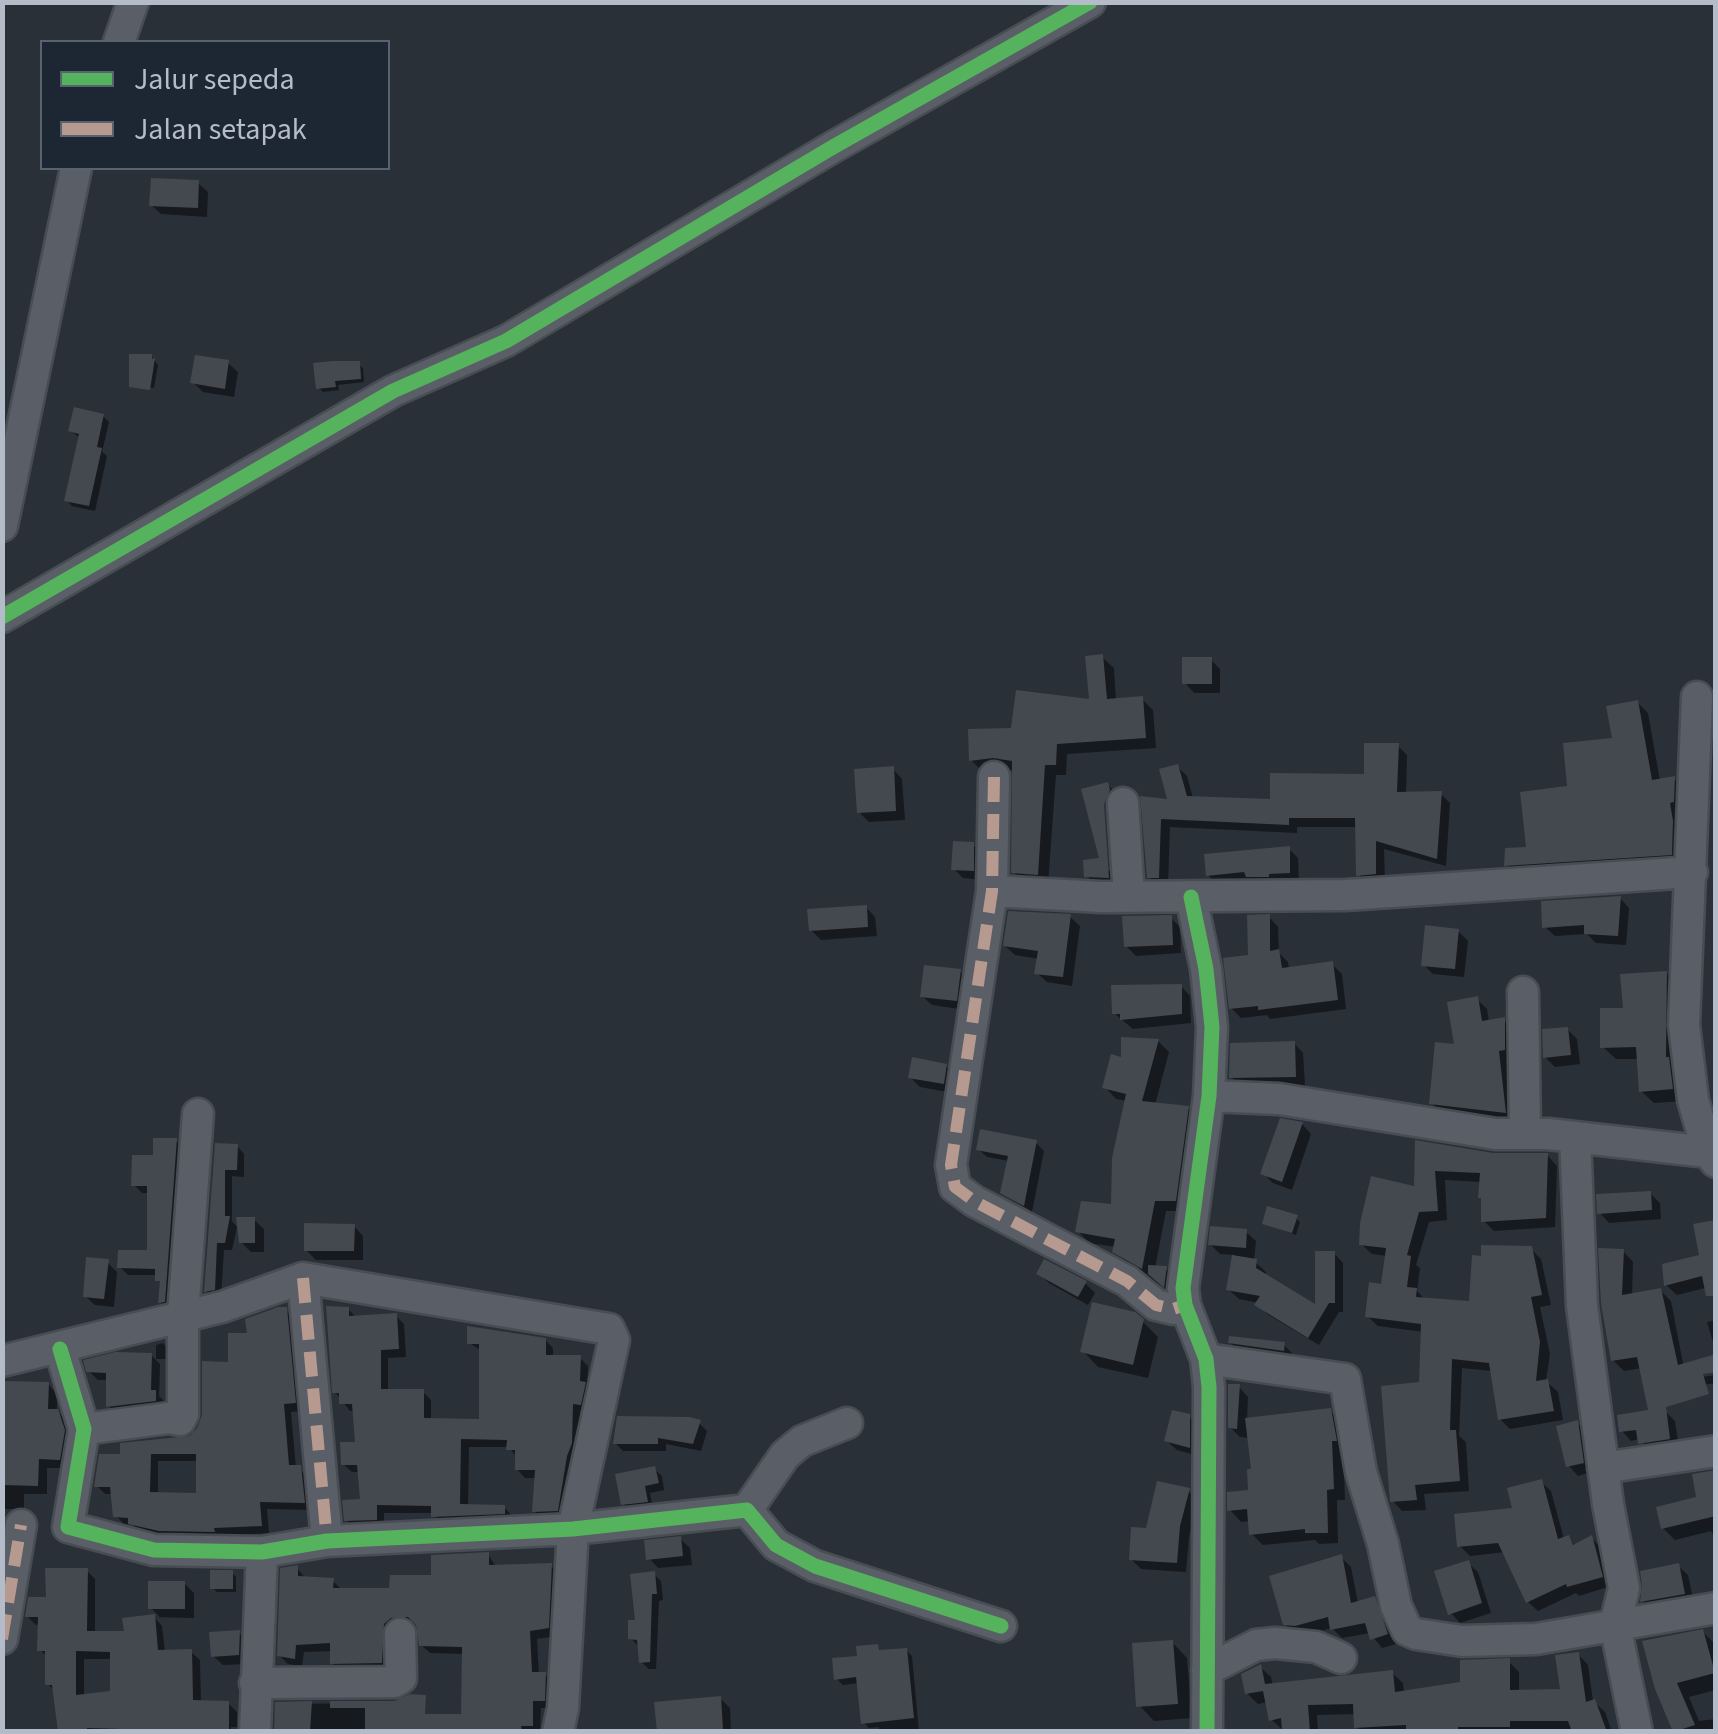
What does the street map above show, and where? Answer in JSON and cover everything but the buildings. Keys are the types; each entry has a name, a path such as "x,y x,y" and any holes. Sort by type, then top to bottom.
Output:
{"street":[{"path":"121,40 134,2"},
{"path":"2,617 392,391 506,340 1090,2"},
{"path":"2,526 76,170"},
{"path":"1209,1096 1279,1099 1482,1132 1576,1137 1712,1157 1694,1100 1684,1026 1697,697"},
{"path":"994,778 992,891 951,1164 954,1188 1128,1280 1156,1305 1172,1309 1185,1305"},
{"path":"1122,802 1129,897"},
{"path":"992,891 1129,897 1346,895 1692,872"},
{"path":"1191,897 1206,969 1212,1026 1209,1096 1184,1265 1185,1305 1206,1359 1210,1438 1207,1732"},
{"path":"1523,992 1525,1134"},
{"path":"84,1429 168,1418 180,1420 183,1414 183,1315 198,1114"},
{"path":"1576,1137 1582,1306 1624,1588 1615,1625 1637,1732"},
{"path":"303,1278 327,1541"},
{"path":"2,1361 222,1307 303,1278 609,1329 614,1340 573,1530 564,1708 558,1732"},
{"path":"60,1349 84,1429 68,1527"},
{"path":"1206,1359 1345,1379 1361,1472 1383,1544 1396,1606 1408,1630 1416,1634 1462,1640 1536,1639 1715,1610"},
{"path":"2,1639 12,1523 68,1527 154,1550 262,1552 327,1541 573,1530 746,1510 784,1455 802,1440 846,1423"},
{"path":"1604,1468 1716,1452"},
{"path":"746,1510 776,1545 815,1566 1001,1626"},
{"path":"254,1732 262,1552"},
{"path":"255,1683 394,1682 400,1678 400,1634"},
{"path":"1208,1670 1256,1645 1316,1647 1341,1658"}],"marked path":[{"path":"994,777 992,891 951,1165 955,1187 974,1201 1127,1281 1156,1305 1173,1309 1185,1305"},
{"path":"303,1278 327,1541"},
{"path":"2,1639 21,1525"}],"cycle path":[{"path":"2,617 393,391 506,341 833,147 1090,2"},
{"path":"1191,897 1206,969 1212,1027 1209,1096 1183,1288 1185,1305 1206,1359 1209,1387 1207,1732"},
{"path":"60,1349 84,1429 68,1527 154,1550 262,1552 327,1541 573,1529 747,1510 776,1545 815,1566 1001,1626"}]}
